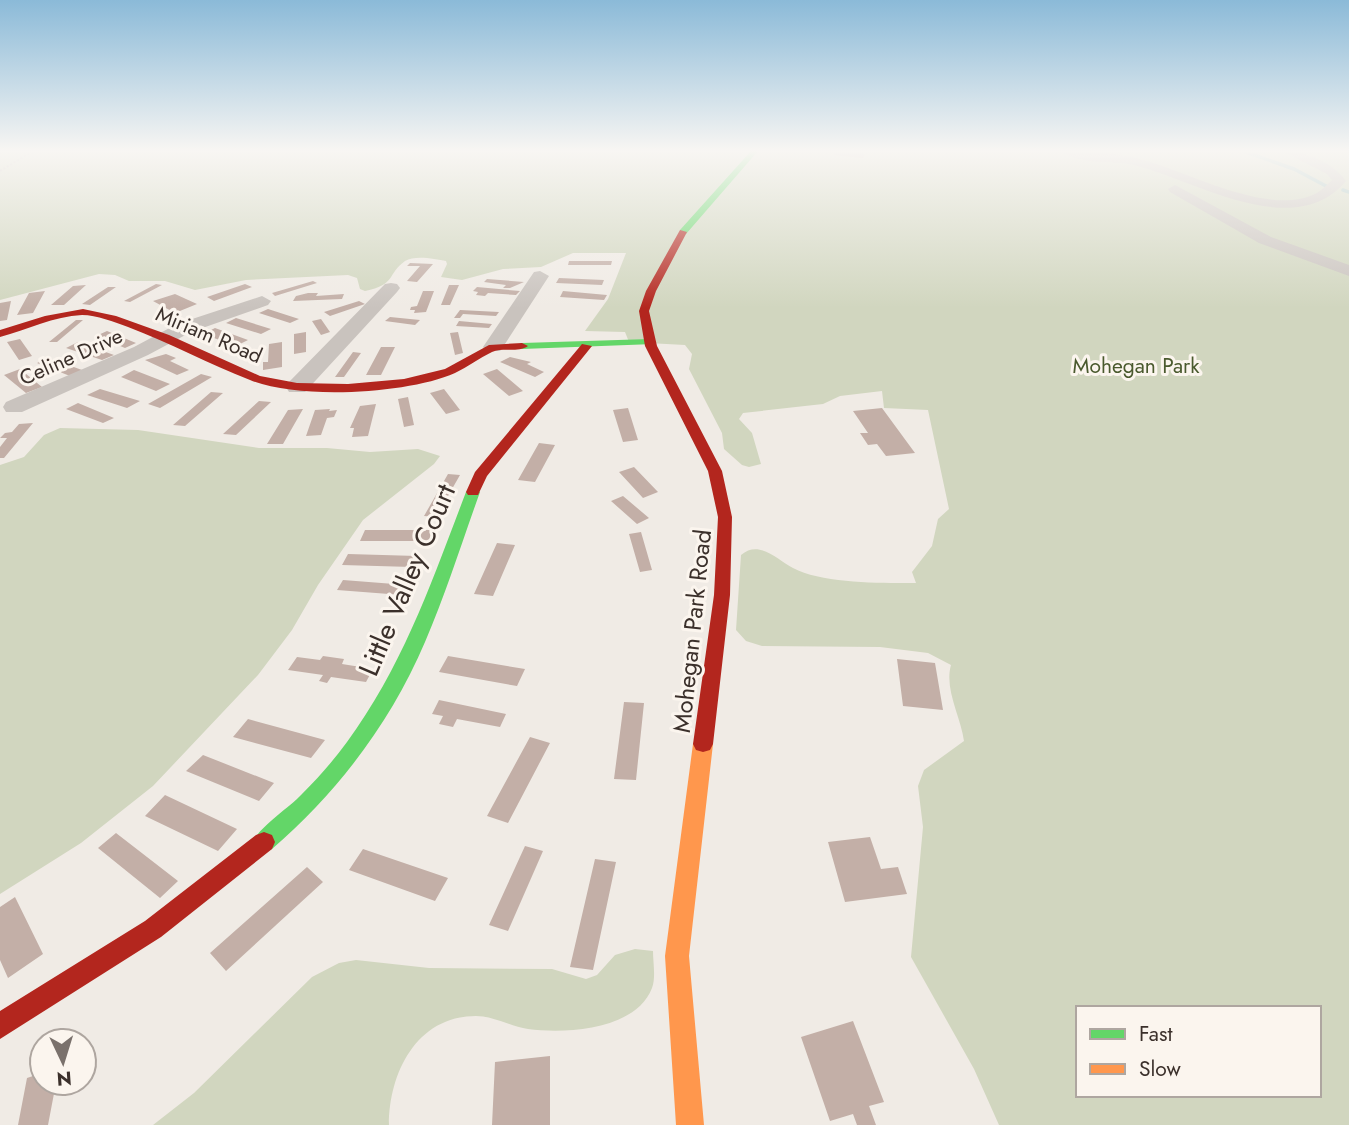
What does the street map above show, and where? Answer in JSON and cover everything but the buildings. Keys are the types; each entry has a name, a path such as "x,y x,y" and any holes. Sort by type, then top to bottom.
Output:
{"street":[{"name":"Mohegan Park Road","path":"690,1125 677,956 722,595 726,517 721,491 708,457 650,342 645,307 666,262 691,221 707,204"},
{"path":"1199,204 1258,236 1349,271"},
{"path":"493,347 540,276"},
{"path":"297,387 391,288"},
{"name":"Celine Drive","path":"14,407 141,351 164,337 262,301"},
{"name":"Miriam Road","path":"0,334 49,318 83,312 112,318 164,337 257,379 297,387 348,388 405,383 449,371 493,347 650,342"},
{"name":"Little Valley Court","path":"0,1026 153,929 291,821 364,736 390,690 415,644 480,475 586,346"}],"green space":[{"name":"Mohegan Park","path":"0,204 1349,204 1349,1125 999,1125 974,1069 911,957 923,827 918,786 924,770 964,741 951,693 951,665 928,653 880,647 762,646 746,641 736,630 741,555 755,549 768,552 793,568 820,577 853,582 916,583 912,572 932,546 938,519 949,509 928,410 884,408 882,391 840,396 823,404 743,413 739,419 752,433 761,464 749,467 742,465 724,449 722,433 689,369 692,354 685,345 629,342 625,332 585,331 608,299 626,253 573,253 541,267 503,269 462,280 441,277 446,261 414,258 399,266 382,286 365,291 360,289 357,278 348,275 246,280 195,290 165,281 129,281 115,275 99,274 0,300"},
{"path":"60,428 138,430 259,448 327,448 370,452 418,449 440,456 434,464 363,520 318,585 292,630 258,675 153,786 81,843 0,894 0,465 24,457 44,435"},
{"path":"635,949 653,951 652,988 644,1002 616,1021 561,1031 521,1028 476,1016 455,1019 437,1026 422,1037 410,1051 401,1068 394,1086 389,1125 153,1125 194,1093 312,977 339,963 356,960 429,968 552,969 586,979 597,975 615,955"}],"traffic: fast":[{"path":"683,232 708,204"},
{"path":"522,346 650,342"},
{"path":"264,842 288,822 332,776 352,752 387,699 416,643 473,492"}],"traffic: slow":[{"path":"690,1125 677,956 703,744"}],"traffic: jam":[{"path":"683,232 651,291 644,311 651,346 715,471 725,517 722,595 703,744"},
{"path":"0,334 49,318 83,312 112,318 165,337 257,379 297,387 348,388 405,383 449,371 493,347 522,346"},
{"path":"473,492 480,475 586,346"},
{"path":"0,1026 153,929 264,842"}]}
